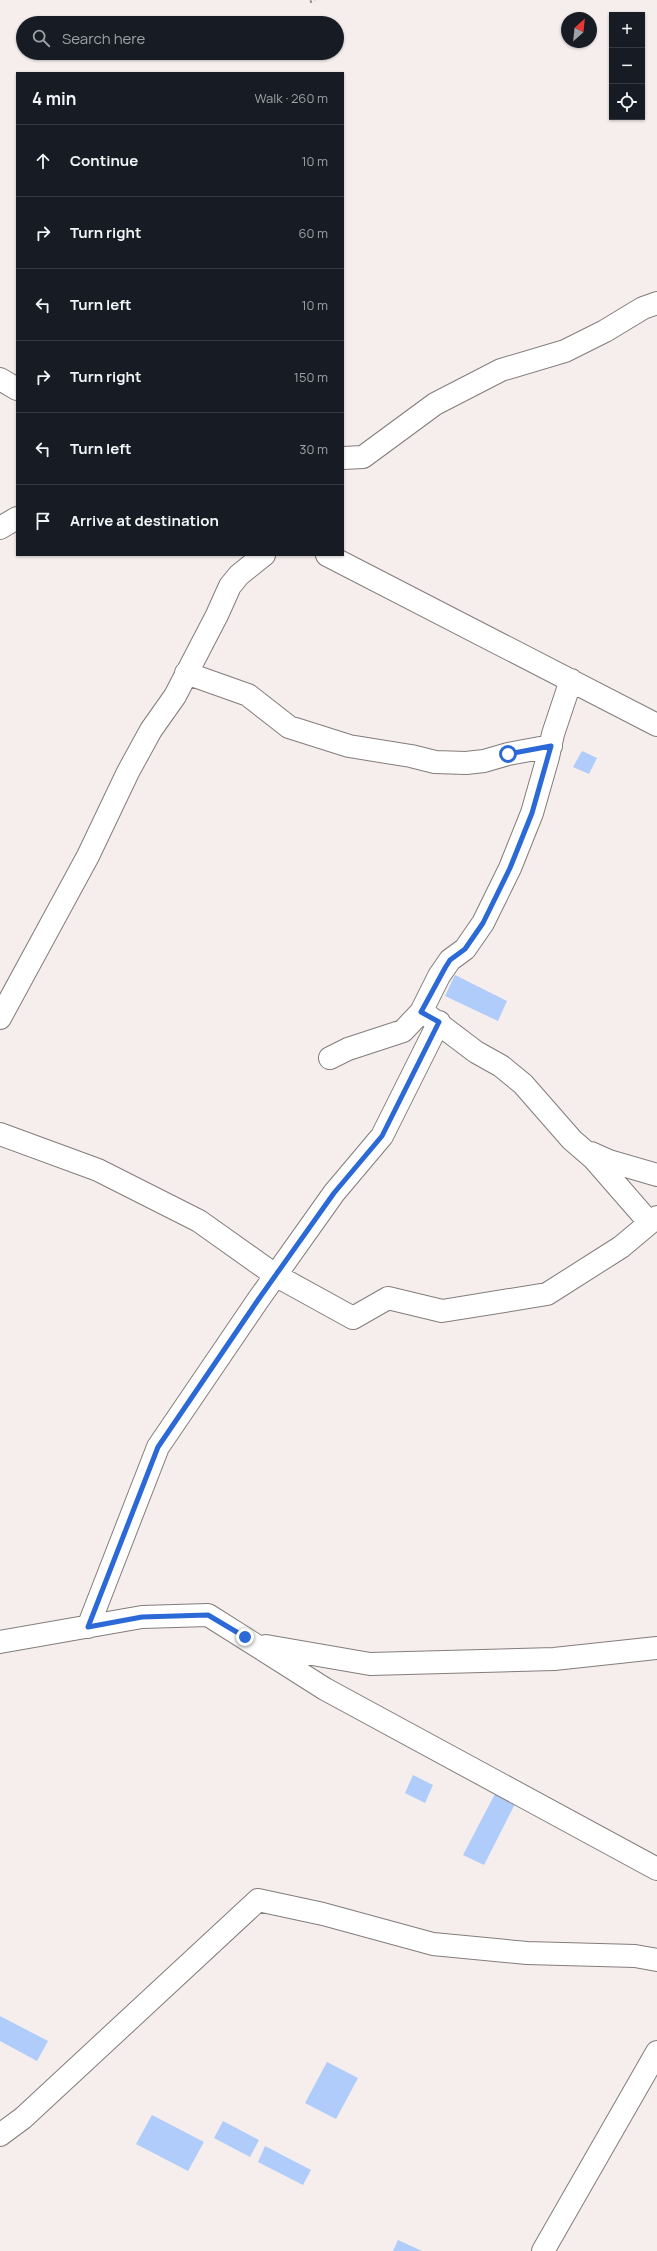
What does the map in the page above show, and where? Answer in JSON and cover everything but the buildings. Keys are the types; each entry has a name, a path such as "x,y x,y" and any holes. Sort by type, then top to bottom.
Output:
{"main road":[{"path":"344,458 363,457 435,404 501,370 566,351 606,332 643,308 657,303"},
{"path":"0,379 16,388"},
{"path":"0,528 16,519"},
{"path":"0,1018 88,856 128,772 186,673 217,615 230,586 239,575 263,556"},
{"path":"329,556 657,725"},
{"path":"186,673 222,684 248,695 289,727 349,746 411,756 435,762 466,763 551,746"},
{"path":"88,1627 158,1447 275,1275 334,1193 382,1136 430,1017 443,971 450,960 465,949 483,923 510,868 532,813 553,734 571,680"},
{"path":"330,1058 348,1049 403,1031 430,1017"},
{"path":"0,1134 98,1170 199,1221 275,1275 353,1318 388,1298 442,1312 547,1294 621,1247 653,1219 584,1150 572,1140 523,1084 501,1066 476,1052 430,1017"},
{"path":"584,1150 610,1161 657,1175"},
{"path":"0,1642 142,1617 208,1615 326,1689 657,1869"},
{"path":"257,1645 370,1664 554,1659 657,1648"},
{"path":"0,2135 56,2088 258,1900 323,1914 433,1944 527,1954 635,1956 657,1960"},
{"path":"543,2251 657,2052"}],"path":[{"path":"310,2 315,0"}],"route":[{"path":"245,1637 208,1615 142,1617 88,1627 158,1447 275,1275 334,1193 382,1136 439,1022 421,1012 450,960 465,949 483,923 510,868 532,813 551,746 508,754"}]}
